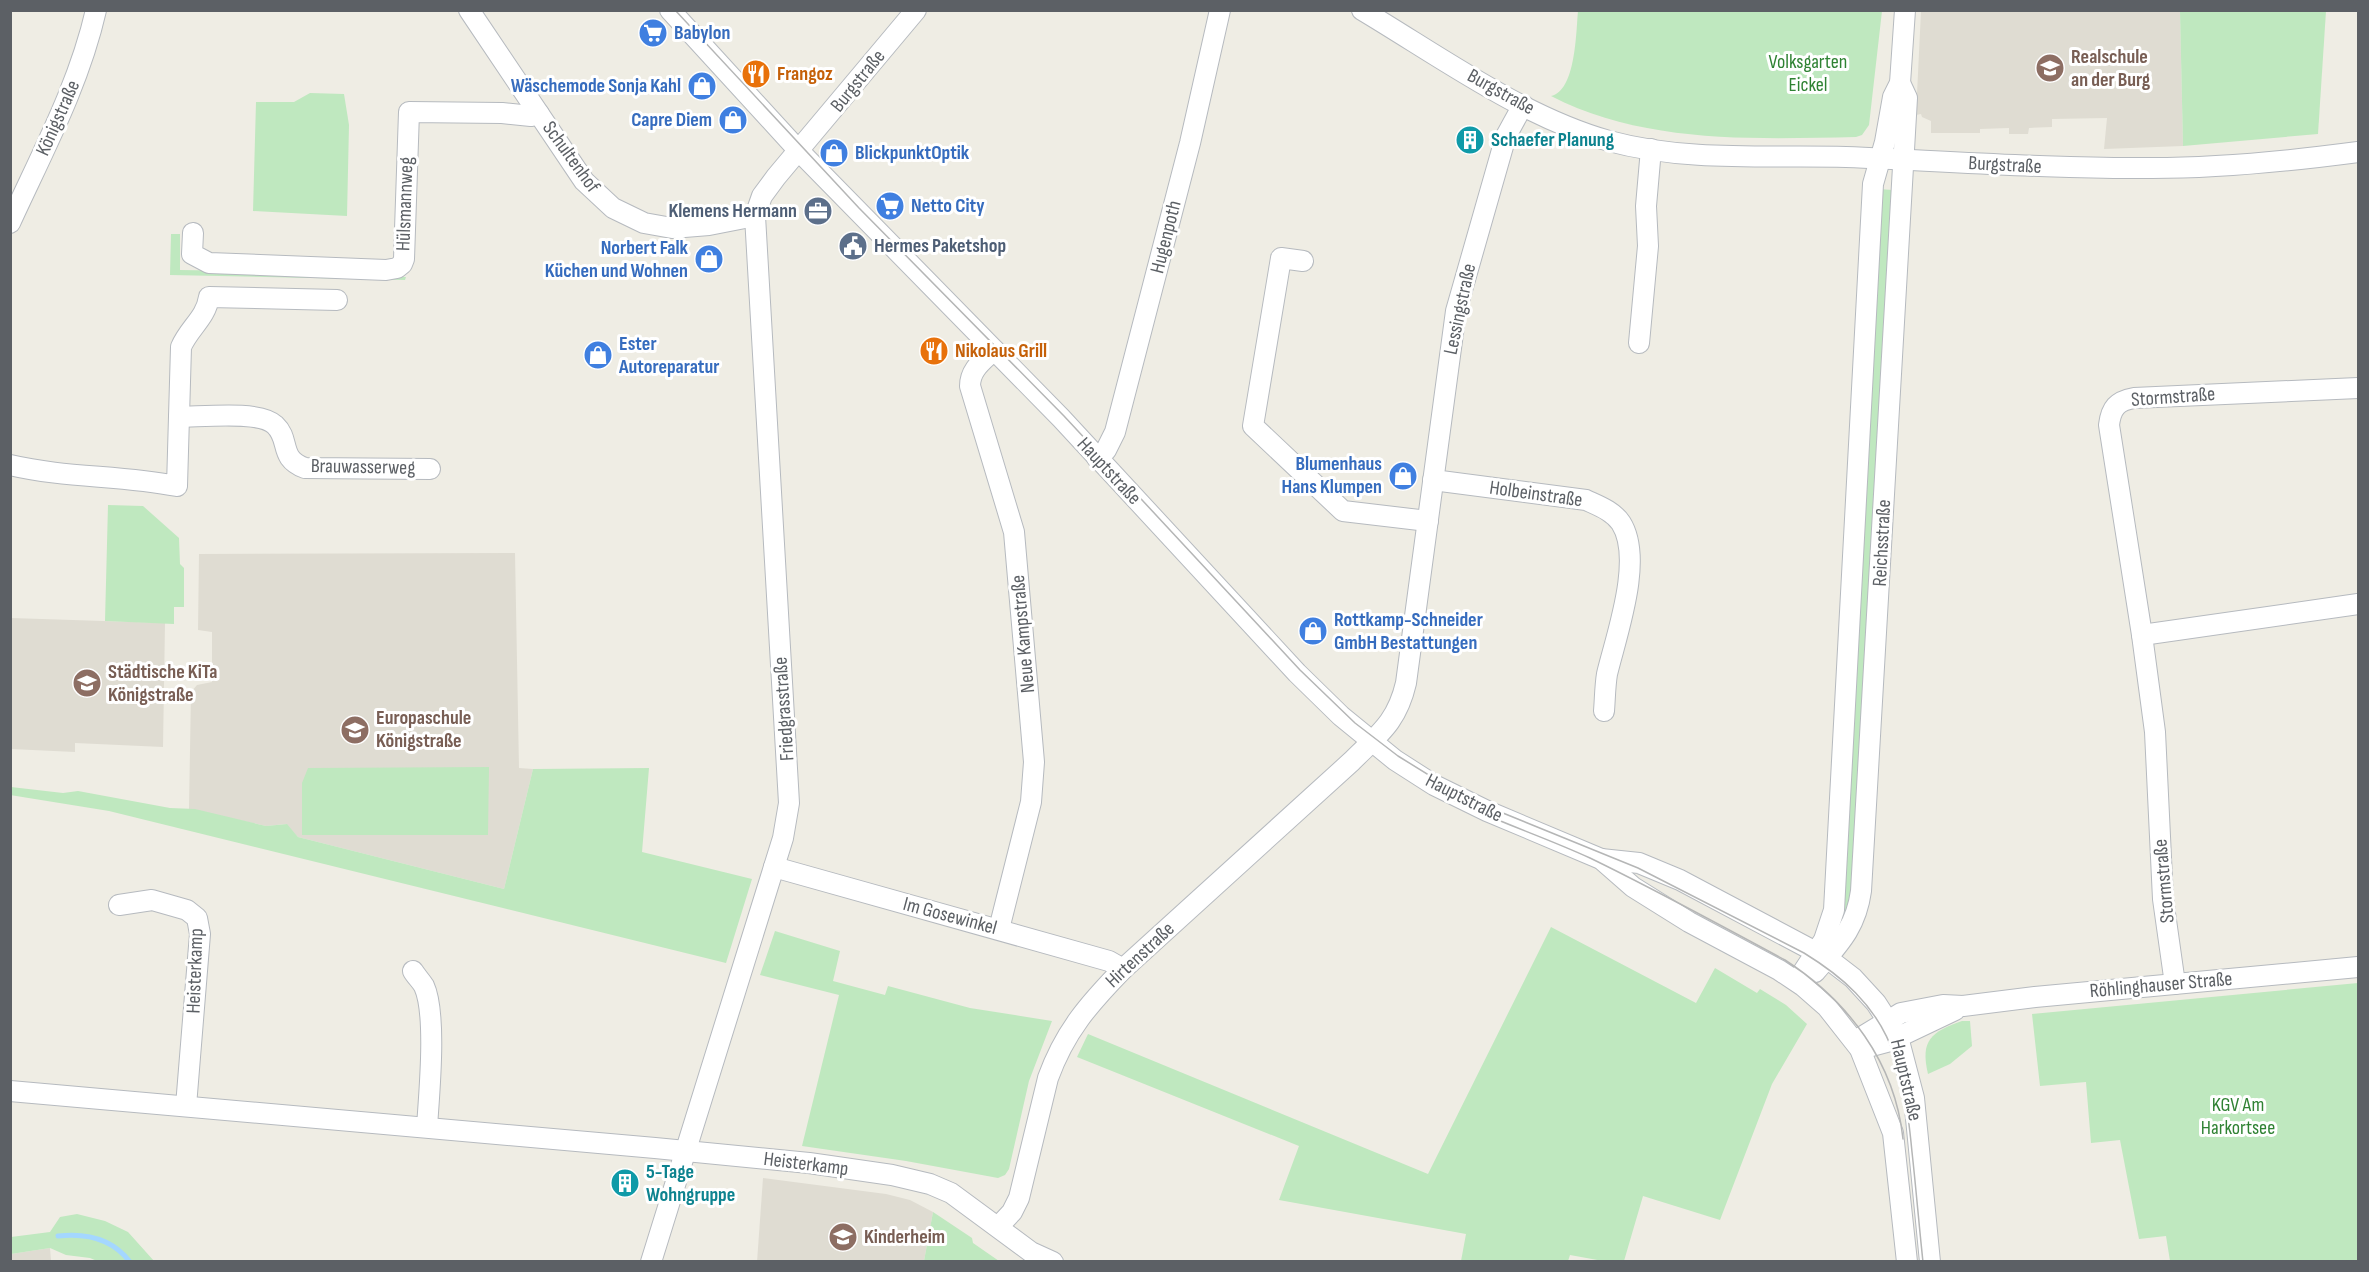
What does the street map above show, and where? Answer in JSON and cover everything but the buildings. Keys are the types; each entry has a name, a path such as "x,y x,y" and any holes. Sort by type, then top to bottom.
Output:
{"street":[{"name":"Königstraße","path":"10,223 67,100 80,67 96,10"},
{"name":"Schultenhof","path":"469,10 584,181 613,208 632,218 656,226 687,228 755,216"},
{"name":"Hauptstraße","path":"670,10 799,151 994,350 1316,692 1371,742 1420,776 1451,794 1601,859 1642,893 1689,922 1800,983 1827,1007 1858,1045 1893,1133 1907,1262"},
{"name":"Burgstraße","path":"799,151 916,10"},
{"name":"Hugenpoth","path":"1097,458 1106,450 1115,432 1190,143 1220,10"},
{"name":"Burgstraße","path":"1362,10 1523,105 1583,132 1611,141 1651,149 1692,154 1880,158 2082,168 2163,168 2293,160 2358,152"},
{"name":"Reichsstraße","path":"1822,955 1826,933 1834,910 1873,196 1890,121 1893,97 1900,83 1905,10"},
{"name":"Reichsstraße","path":"1800,983 1822,955 1848,932 1855,920 1861,891 1907,98 1900,83"},
{"name":"Lessingstraße","path":"1371,742 1389,725 1402,699 1456,311 1506,136 1523,105"},
{"name":"Hülsmannweg","path":"193,232 192,254 209,263 386,270 397,268 404,259 409,112 508,113 531,116 539,114"},
{"path":"1639,343 1648,246 1646,206 1651,149"},
{"name":"Friedgrasstraße","path":"651,1262 787,820 789,784 755,216 762,196 799,151"},
{"path":"1303,261 1281,258 1254,426 1343,511 1428,520"},
{"path":"10,465 76,476 148,480 177,486 181,347 186,335 199,322 207,308 208,297 338,300"},
{"name":"Neue Kampstraße","path":"994,350 974,369 970,386 1014,532 1034,762 1031,802 999,929"},
{"name":"Stormstraße","path":"2175,984 2163,899 2155,732 2109,425 2113,408 2118,402 2134,398 2358,388"},
{"name":"Brauwasserweg","path":"180,417 254,416 269,420 279,430 288,457 305,468 430,469"},
{"name":"Holbeinstraße","path":"1433,480 1586,500 1614,515 1622,525 1628,551 1627,585 1623,618 1607,675 1604,711"},
{"path":"2142,635 2358,604"},
{"name":"Hirtenstraße","path":"998,1227 1012,1212 1019,1198 1048,1078 1059,1050 1087,1006 1123,969 1371,742"},
{"name":"Hauptstraße","path":"1601,859 1639,863 1680,880 1822,955 1864,990 1888,1019 1898,1037 1914,1098 1930,1262"},
{"name":"Im Gosewinkel","path":"774,867 1109,961 1123,969"},
{"name":"Heisterkamp","path":"119,905 152,900 187,910 197,918 199,924 186,1106"},
{"name":"Röhlinghauser Straße","path":"1858,1045 1888,1019 1901,1013 1943,1005 1963,1006 2358,967"},
{"path":"413,971 424,986 428,1000 430,1079 427,1127"},
{"name":"Röhlinghauser Straße","path":"1858,1045 1898,1037 1963,1006"},
{"name":"Heisterkamp","path":"10,1091 685,1151 809,1163 892,1175 930,1184 951,1193 1031,1252 1053,1262"}],"shaded area":[{"name":"Realschule an der Burg","path":"1921,11 2180,11 2183,146 2104,149 2107,118 2052,119 2052,127 2029,128 2028,134 2009,134 2009,128 1980,129 1980,133 1931,133 1931,121 1922,117 1921,114 1916,115"},
{"name":"Europaschule Königstraße","path":"515,553 519,768 533,769 504,889 298,837 286,824 266,826 189,809 191,692 197,685 212,682 212,632 198,630 199,554"},
{"name":"Städtische KiTa Königstraße","path":"11,618 165,623 163,747 75,743 75,752 11,749"},
{"name":"Kinderheim","path":"763,1178 886,1194 910,1200 933,1212 924,1261 757,1262"},
{"path":"50,1248 51,1261 11,1262 11,1254"}],"green space":[{"name":"Volksgarten Eickel","path":"1578,11 1882,11 1869,125 1862,135 1856,137 1739,138 1661,131 1587,112 1551,96 1559,92 1570,72"},
{"path":"2180,11 2326,11 2318,134 2183,146"},
{"path":"310,93 344,94 349,125 347,216 253,211 256,102 294,102"},
{"path":"1878,189 1893,190 1854,901 1838,928"},
{"path":"171,234 180,234 180,270 382,273 382,276 406,277 405,280 170,275"},
{"path":"108,505 143,506 179,538 180,564 184,568 184,607 174,607 174,624 105,621"},
{"path":"489,767 488,835 302,835 302,783 308,768"},
{"path":"649,768 642,852 752,879 726,963 109,811 10,795 11,787 63,793 78,791 170,808 195,809 266,826 287,824 298,837 504,889 533,769"},
{"path":"1551,927 1696,1003 1715,968 1757,993 1760,989 1786,1005 1807,1024 1772,1084 1720,1220 1643,1196 1624,1261 1603,1261 1570,1255 1568,1261 1461,1261 1466,1234 1279,1200 1299,1146 1077,1057 1088,1034 1428,1174"},
{"path":"775,931 840,951 833,981 885,995 888,986 970,1008 1052,1021 1029,1081 1009,1169 1005,1175 998,1178 906,1161 802,1146 839,995 760,975"},
{"name":"KGV Am Harkortsee","path":"2358,983 2358,1261 2170,1261 2166,1236 2139,1239 2120,1140 2091,1143 2086,1082 2040,1086 2032,1014"},
{"path":"1962,1021 1970,1021 1972,1046 1950,1064 1928,1074 1926,1053 1930,1039 1942,1029"},
{"path":"933,1212 972,1238 973,1243 999,1261 924,1261"},
{"path":"77,1214 105,1221 128,1232 154,1261 97,1261 66,1255 50,1248 11,1254 11,1237 50,1232 60,1217"}],"waterway":[{"path":"58,1236 78,1235 106,1242 115,1247 130,1262"}],"tram line":[{"path":"675,10 859,208 1064,416 1300,670 1355,723 1398,756 1453,790 1498,811 1638,868 1804,953 1833,973 1855,993 1873,1014 1886,1036 1903,1088 1923,1262"},
{"path":"1435,791 1615,870 1785,960 1808,976 1848,1014 1879,1059 1890,1084 1903,1139"}],"place":[{"name":"Babylon","path":"653,33"},
{"name":"Realschule an der Burg","path":"2050,68"},
{"name":"Frangoz","path":"756,74"},
{"name":"Wäschemode Sonja Kahl","path":"702,86"},
{"name":"Capre Diem","path":"733,120"},
{"name":"Schaefer Planung","path":"1470,140"},
{"name":"BlickpunktOptik","path":"834,153"},
{"name":"Netto City","path":"890,206"},
{"name":"Klemens Hermann","path":"818,211"},
{"name":"Hermes Paketshop","path":"853,246"},
{"name":"Norbert Falk Küchen und Wohnen","path":"709,259"},
{"name":"Nikolaus Grill","path":"934,351"},
{"name":"Ester Autoreparatur","path":"598,355"},
{"name":"Blumenhaus Hans Klumpen","path":"1403,476"},
{"name":"Rottkamp-Schneider GmbH Bestattungen","path":"1313,631"},
{"name":"Städtische KiTa Königstraße","path":"87,683"},
{"name":"Europaschule Königstraße","path":"355,730"},
{"name":"5-Tage Wohngruppe","path":"625,1183"},
{"name":"Kinderheim","path":"843,1237"}]}
